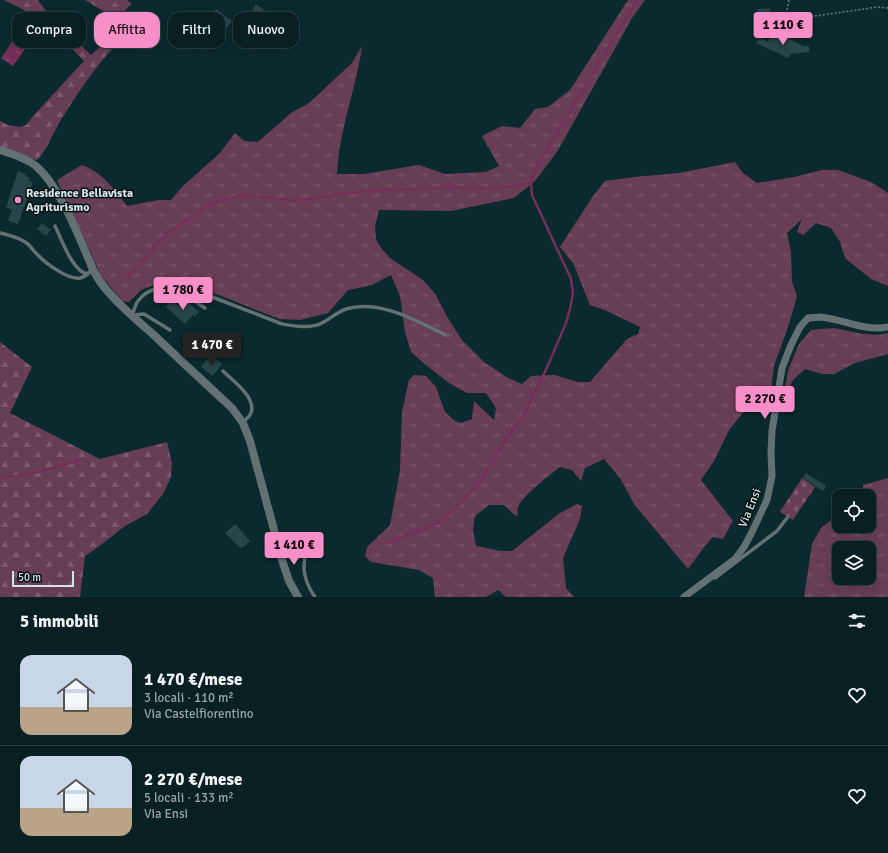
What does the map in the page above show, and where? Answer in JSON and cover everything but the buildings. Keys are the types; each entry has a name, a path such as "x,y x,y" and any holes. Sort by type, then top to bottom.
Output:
{"street":[{"path":"0,150 28,161 42,172 65,209 90,262 90,272 132,316 238,415 250,441 289,581 298,597"},
{"name":"Via Ensi","path":"684,597 735,559 744,547 767,500 772,476 772,431 782,368 800,327 808,318 820,317 874,328 888,327"}],"lane":[{"path":"55,226 73,262 80,272 83,274 90,272"},
{"path":"0,233 17,238 28,244 35,253 49,265 69,276 78,279 90,272"},
{"path":"132,316 138,301 145,294 155,289 182,285 282,324 296,327 321,324 345,309 361,306 375,307 397,313 446,335"},
{"path":"168,286 190,298 204,308"},
{"path":"132,316 144,314 170,330"},
{"path":"223,372 246,393 251,403 250,414 243,423"},
{"path":"704,583 722,573 777,531 787,518"},
{"path":"277,541 291,540 302,546 305,553 304,567 306,578 311,592 315,597"}],"path":[{"path":"789,0 787,10 788,16 794,18 878,7 888,8"}],"green space":[{"path":"4,0 38,0 47,12 28,12"},
{"path":"85,0 127,0 132,4 125,10 126,12 105,12"},
{"path":"628,0 645,0 632,18 557,152 535,181 514,198 451,211 379,210 375,226 376,240 390,258 423,280 436,295 446,315 462,340 484,362 508,378 522,384 531,376 555,375 577,382 590,382 627,339 638,334 640,327 607,311 590,305 573,263 560,247 593,196 605,181 679,173 735,162 743,173 757,183 794,177 822,170 838,170 871,182 888,193 888,286 871,279 845,258 840,242 831,228 816,223 803,235 797,232 802,219 787,233 791,252 792,282 797,296 774,366 769,407 760,401 746,409 729,430 714,461 701,480 733,521 723,539 713,537 688,569 634,504 620,478 604,459 585,468 581,481 572,470 560,467 537,486 520,503 517,517 504,505 489,505 475,516 473,530 476,546 501,551 512,551 560,513 577,504 582,506 580,519 563,558 566,588 574,597 506,597 498,590 486,597 435,597 433,578 419,570 371,562 365,556 367,547 390,525 400,471 402,412 409,380 414,375 426,376 436,387 445,412 455,421 461,423 472,419 474,401 494,420 496,408 486,393 467,393 449,383 411,352 405,332 400,296 391,275 372,285 348,290 328,313 300,320 279,319 191,284 166,280 141,290 129,302 122,301 100,274 57,180 82,165 101,176 127,206 158,200 171,200 183,186 219,154 235,133 244,141 258,142 291,113 309,103 352,63 362,46 341,141 337,174 364,174 419,165 445,174 486,172 499,166 482,136 502,126 520,128 535,109 548,107 570,90"},
{"path":"71,48 84,48 91,55 99,48 113,48 83,86 59,123 44,152 37,160 0,147 0,121 8,125 20,127 26,125 84,61"},
{"path":"834,328 875,335 888,333 888,354 855,363 834,374 822,374 805,369 793,380 781,407 789,368 799,344 811,330"},
{"path":"0,342 32,367 10,413 100,459 167,442 172,463 171,477 163,494 147,514 125,526 85,556 80,597 0,597"},
{"path":"802,478 815,487 793,520 780,512"},
{"path":"888,478 888,597 804,597 812,544 821,528 832,519 832,533 876,533 876,489 863,489 863,485"}],"water":[{"path":"12,42 12,48 26,48 13,66 1,58"}],"waterway":[{"path":"386,543 440,522 470,493 481,480 505,441 525,413 549,363 566,323 573,293 571,279 532,195 531,183 534,171 637,0"},
{"path":"127,277 168,233 206,207 219,201 244,195 292,200 371,191 449,187 498,188 531,183"},
{"path":"0,477 30,474 79,460"}],"place":[{"name":"Residence Bellavista Agriturismo","path":"18,200"}]}
